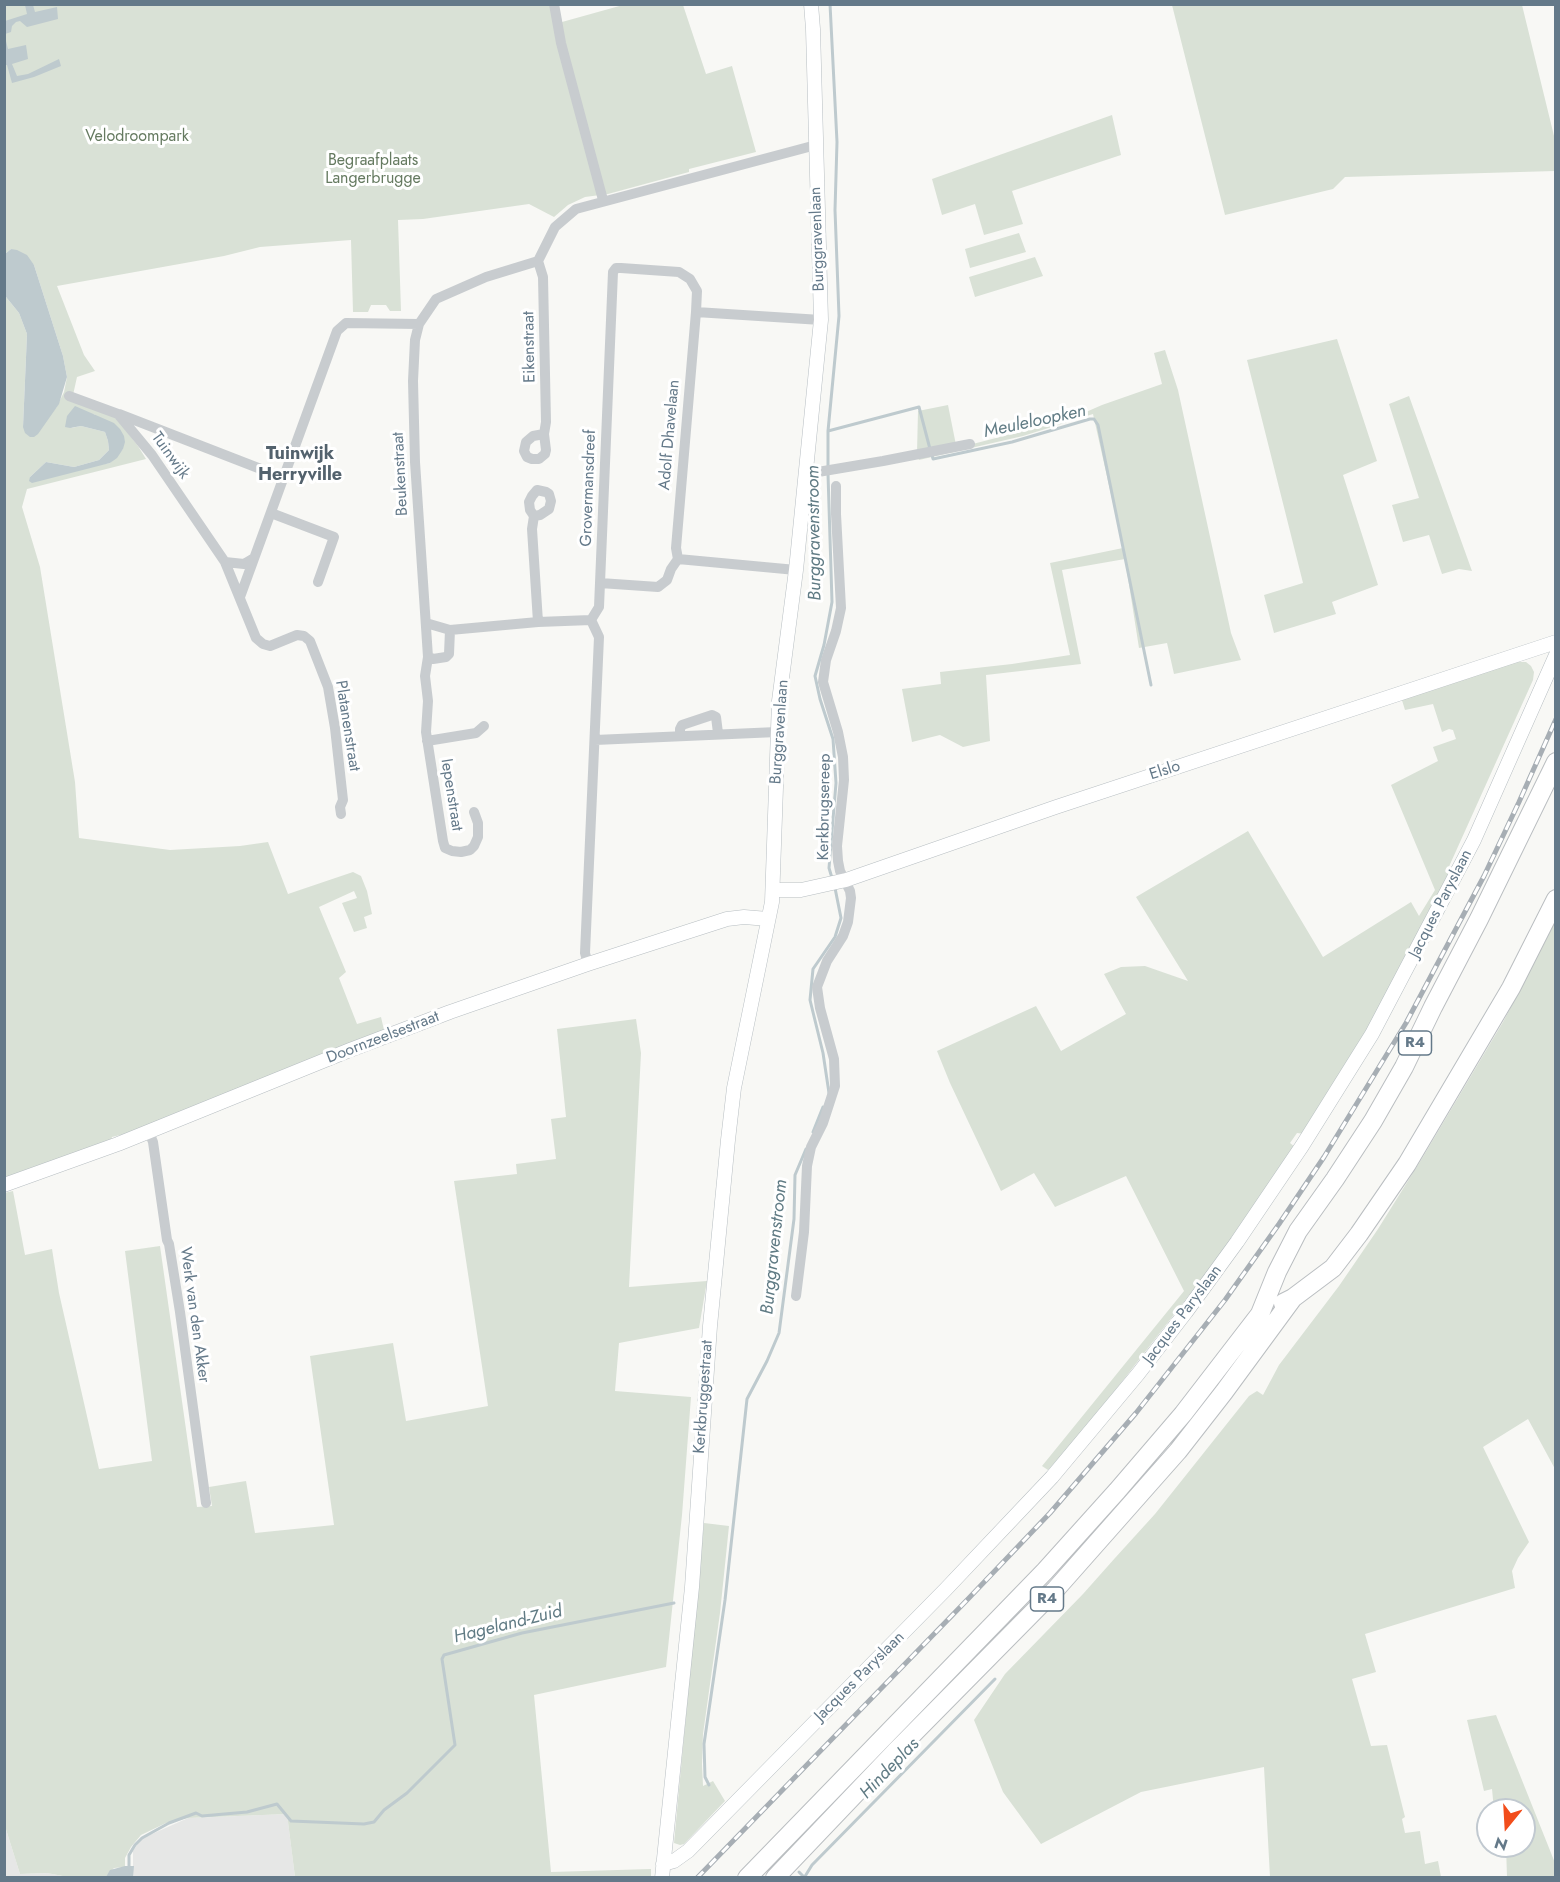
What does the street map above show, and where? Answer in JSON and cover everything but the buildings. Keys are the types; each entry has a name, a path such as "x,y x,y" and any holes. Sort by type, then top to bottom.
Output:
{"highway":[{"name":"R4","path":"747,1878 1045,1571 1183,1414 1260,1314 1277,1272 1298,1232 1366,1131 1404,1067 1556,762"},
{"name":"R4","path":"1260,1314 1293,1298 1333,1268 1359,1234 1407,1164 1511,988 1556,898"},
{"name":"R4","path":"775,1878 1056,1589 1178,1451 1293,1298"}],"main road":[{"name":"Burggravenlaan","path":"768,920 773,890 779,701 796,570 821,320 811,4"},
{"name":"Elslo","path":"773,890 789,891 843,881 1056,807 1556,642"},
{"name":"Jacques Paryslaan","path":"662,1871 688,1851 946,1589 1059,1468 1138,1374 1237,1242 1302,1146 1372,1034 1474,840 1556,656"},
{"name":"Doornzeelsestraat","path":"4,1185 149,1132 450,1012 588,964 728,919 756,917 768,920"},
{"name":"Kerkbruggestraat","path":"662,1871 692,1587 710,1326 728,1140 734,1088 768,920"}],"street":[{"path":"554,4 561,43 603,200"},
{"path":"538,261 549,237 562,219 576,209 816,145"},
{"name":"Beukenstraat","path":"427,741 428,701 425,676 428,657 414,451 415,340 419,324 436,299 486,277 538,261"},
{"name":"Eikenstraat","path":"538,261 543,277 546,422 544,434"},
{"name":"Grovermansdreef","path":"591,620 599,607 613,272 616,268 621,267 650,270"},
{"name":"Adolf Dhavelaan","path":"650,270 680,273 690,279 697,291 676,548 678,559"},
{"path":"696,312 821,320"},
{"path":"240,597 337,331 346,323 419,324"},
{"path":"69,396 284,478"},
{"name":"Tuinwijk","path":"118,414 152,455 225,562 240,597"},
{"path":"806,474 970,444"},
{"name":"Kerkbrugsereep","path":"796,1296 804,1232 807,1166 811,1147 823,1123 834,1095 835,1086 834,1059 820,1008 817,987 827,962 843,936 848,922 851,898 843,881 837,846 843,788 843,757 824,682 826,660 841,608 836,514 837,486"},
{"path":"271,513 334,537 318,582"},
{"path":"534,516 532,529 538,622"},
{"path":"225,562 244,564 254,558"},
{"path":"600,583 658,587 667,580 678,559 796,570"},
{"name":"Platanenstraat","path":"240,597 256,638 263,644 270,646 297,635 304,636 310,641 328,687 336,728 343,800 340,814"},
{"path":"426,623 450,630 591,620 599,637 585,953 588,964"},
{"path":"428,657 433,659 446,657 450,630"},
{"path":"680,735 682,725 712,715 716,717 718,734"},
{"name":"Iepenstraat","path":"474,812 478,823 478,837 474,846 470,850 461,852 452,852 445,848 427,741 476,733 484,726"},
{"path":"595,740 777,732"},
{"name":"Werk van den Akker","path":"149,1132 153,1142 178,1301 206,1503"}],"shaded area":[{"path":"25,5 33,5 35,12 57,7 58,19 27,27 20,21 16,22 11,32 5,34 5,21 27,14"},
{"path":"5,37 8,49 26,45 28,59 12,64 17,76 28,74 59,59 61,66 12,83 7,65 5,65"},
{"path":"11,249 27,255 34,265 63,356 67,377 59,404 34,437 25,433 23,427 27,334 19,313 6,297 5,291 5,254"},
{"path":"75,406 114,423 124,436 123,449 110,463 32,483 29,481 30,477 46,462 74,467 99,460 109,450 105,432 81,426 65,427 67,416"},
{"path":"287,1814 295,1877 133,1878 133,1851 143,1838 188,1818"},
{"path":"4,1823 20,1874 47,1873 68,1877 5,1877"},
{"path":"134,1866 133,1877 106,1877 110,1870"}],"green space":[{"path":"558,4 562,22 623,5 683,5 706,74 732,66 756,152 689,169 689,172 608,194 585,197 568,205 554,217 529,204 423,219 398,220 401,311 390,311 386,305 371,305 368,312 353,312 351,240 260,247 224,256 57,286 84,355 95,371 77,377 73,395 117,419 146,459 27,489 22,507 40,567 75,782 79,838 170,850 268,842 288,894 353,872 361,876 372,914 364,917 367,928 354,932 342,903 357,898 354,891 319,907 346,972 339,978 357,1024 381,1017 384,1030 122,1136 112,1137 111,1140 5,1180 5,291 6,297 19,313 27,334 23,427 56,408 64,392 67,377 63,356 34,265 11,249 5,254 5,5","holes":["94,414 123,449 110,463 30,477 46,462 74,467 99,460 109,450 105,432 81,426 71,428"]},
{"path":"1172,5 1522,5 1555,140 1555,171 1345,177 1333,189 1225,215"},
{"path":"1112,115 1121,155 1012,191 1023,224 984,235 975,204 942,215 932,179"},
{"path":"1019,233 1026,252 970,268 965,249"},
{"path":"1035,257 1043,276 975,297 969,277"},
{"path":"1337,339 1377,461 1343,475 1378,585 1332,602 1336,614 1274,633 1264,595 1303,583 1247,360"},
{"path":"1165,350 1178,390 1231,633 1241,660 1174,674 1167,643 1139,648 1125,559 1062,570 1081,664 986,675 990,741 963,747 940,735 912,742 902,689 941,684 940,672 1070,655 1050,563 1123,548 1093,414 1023,436 919,460 918,458 1086,412 1162,384 1154,353"},
{"path":"1409,396 1472,571 1459,569 1442,574 1429,535 1403,542 1392,505 1419,498 1389,404"},
{"path":"948,405 956,445 917,453 918,411"},
{"path":"1516,662 1526,662 1531,666 1534,672 1533,680 1447,871 1453,874 1364,1039 1305,1134 1297,1133 1290,1143 1295,1147 1235,1236 1086,1428 1048,1470 1042,1466 1184,1291 1126,1176 1055,1207 1034,1173 1001,1191 937,1051 1036,1006 1061,1051 1126,1014 1104,974 1121,967 1145,966 1188,981 1136,897 1248,831 1323,957 1411,902 1419,916 1435,890 1391,785 1438,761 1433,747 1456,739 1453,730 1442,732 1433,704 1405,710 1401,697"},
{"path":"1555,922 1555,1469 1528,1419 1483,1447 1529,1542 1512,1571 1515,1588 1365,1634 1376,1672 1352,1679 1371,1746 1387,1745 1405,1817 1402,1819 1405,1833 1420,1831 1425,1864 1438,1861 1441,1877 1270,1877 1264,1767 1141,1792 1041,1844 1003,1792 974,1720 1005,1674 1083,1594 1155,1514 1249,1396 1257,1391 1263,1395 1279,1365 1339,1286 1421,1160 1503,1022"},
{"path":"636,1019 641,1053 629,1287 707,1281 699,1328 619,1343 615,1391 691,1397 682,1515 666,1667 534,1695 551,1872 651,1869 651,1877 295,1877 287,1814 188,1818 166,1823 141,1835 125,1858 125,1867 114,1868 106,1877 68,1877 47,1873 20,1874 4,1823 4,1193 13,1191 25,1255 52,1249 59,1293 99,1469 152,1461 125,1251 160,1246 197,1507 212,1506 209,1487 246,1481 255,1533 334,1525 310,1356 393,1343 406,1421 488,1406 454,1181 517,1174 516,1164 556,1159 551,1119 566,1117 557,1029"},
{"path":"704,1523 729,1526 720,1613 703,1734 702,1764 703,1786 713,1781 725,1801 684,1844 680,1845 674,1843"},
{"path":"1496,1715 1529,1798 1493,1798 1492,1789 1484,1791 1467,1720"},
{"path":"1536,1815 1555,1863 1555,1877 1507,1877 1506,1858 1536,1858"}],"waterway":[{"name":"Burggravenstroom","path":"828,467 828,431 839,316 835,210 837,142 830,4"},
{"name":"Meuleloopken","path":"828,431 919,407 930,449"},
{"name":"Meuleloopken","path":"932,455 933,459 1012,442 1094,419 1098,425 1151,685"},
{"name":"Burggravenstroom","path":"828,474 832,602 824,645 815,676 833,739 836,783 829,868 832,878"},
{"name":"Burggravenstroom","path":"829,1093 823,1053 810,1000 813,969 835,937 841,918 835,888"},
{"name":"Burggravenstroom","path":"813,1132 823,1107"},
{"name":"Burggravenstroom","path":"709,1785 705,1777 704,1744 725,1600 747,1399 779,1333 794,1219 795,1175 806,1149"},
{"name":"Hageland-Zuid","path":"132,1878 129,1855 135,1845 142,1838 169,1823 196,1813 202,1816 247,1812 277,1804 291,1821 364,1824 374,1822 384,1810 407,1793 455,1745 442,1659 444,1655 522,1633 674,1603"},
{"name":"Hindeplas","path":"804,1878 812,1865 995,1679"},
{"name":"Burggravenstroom","path":"799,1872 804,1877"}],"railway":[{"path":"697,1878 1050,1513 1136,1413 1225,1300 1324,1157 1406,1023 1484,876 1556,719"}],"district":[{"name":"Tuinwijk Herryville","path":"300,465"}],"park label":[{"name":"Velodroompark","path":"137,137"},
{"name":"Begraafplaats Langerbrugge","path":"373,170"}]}
